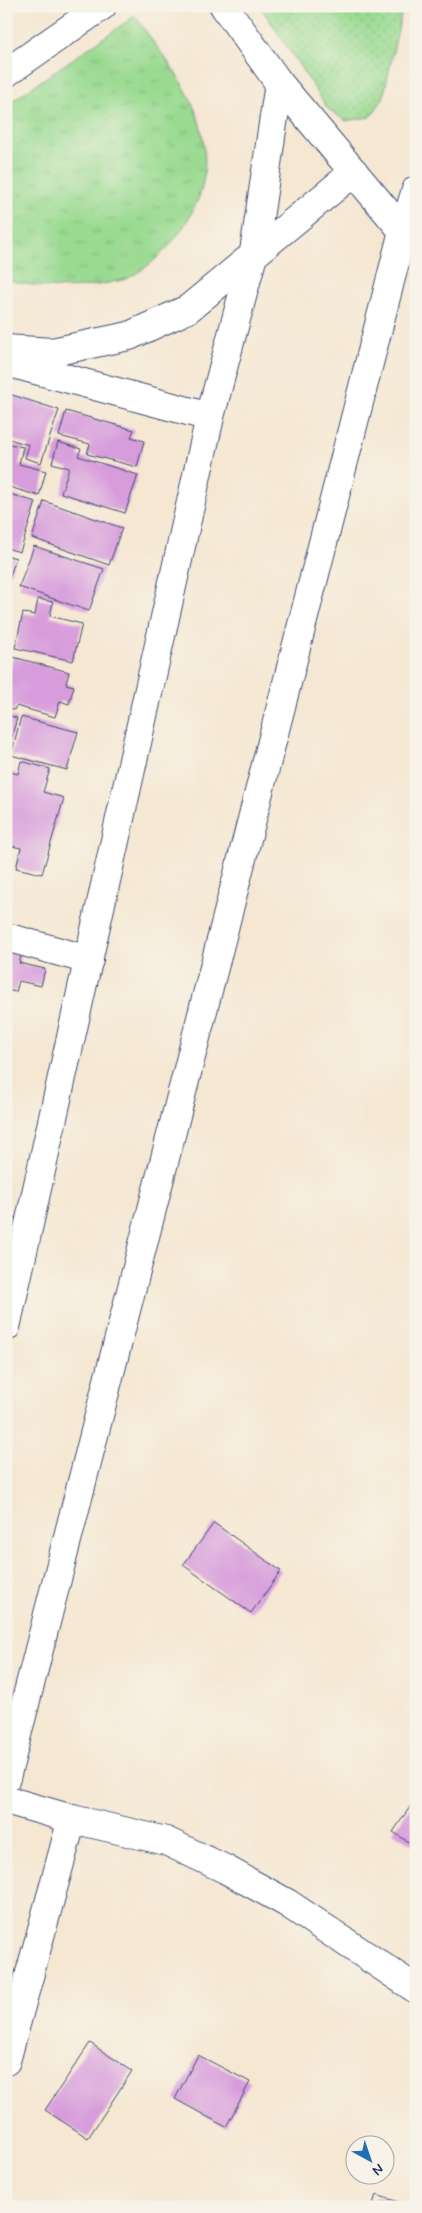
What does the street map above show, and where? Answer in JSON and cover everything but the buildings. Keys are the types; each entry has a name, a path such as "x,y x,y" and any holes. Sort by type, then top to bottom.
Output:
{"street":[{"path":"6,73 102,6"},
{"path":"224,6 279,83 403,231"},
{"path":"6,1327 11,1280 89,960 210,417 254,252 279,83"},
{"path":"6,349 52,352 129,336 188,309 254,252 354,172"},
{"path":"6,1778 403,231 416,190"},
{"path":"6,362 210,417"},
{"path":"6,937 89,960"},
{"path":"6,1800 72,1819 166,1842 225,1870 287,1903 416,1989"},
{"path":"6,2061 72,1819"}],"green space":[{"path":"260,6 403,6 383,99 370,117 346,121 328,109"},
{"path":"135,16 184,86 198,117 205,164 202,187 195,206 181,231 163,252 141,270 125,279 69,288 44,287 6,280 6,105"}]}
